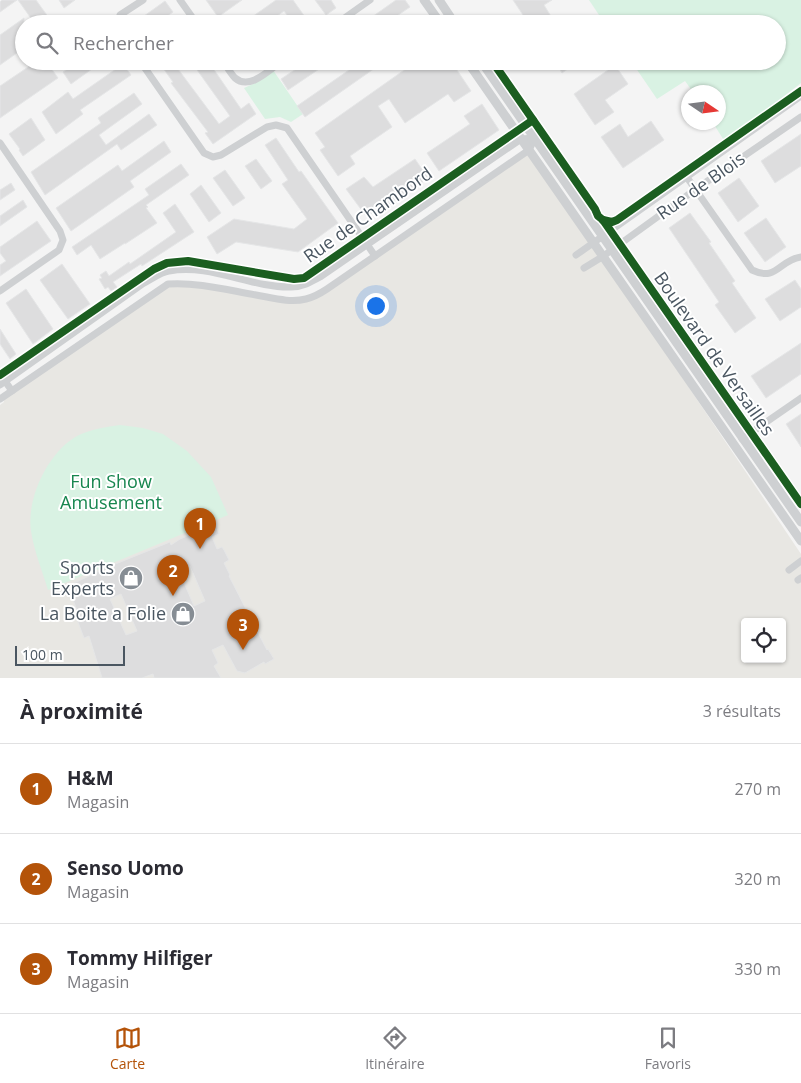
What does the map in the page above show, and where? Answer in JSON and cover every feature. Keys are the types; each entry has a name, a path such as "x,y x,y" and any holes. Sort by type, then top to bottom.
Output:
{"street":[{"path":"121,15 143,0"},
{"path":"180,0 191,15"},
{"path":"349,15 370,0"},
{"path":"424,0 434,15"},
{"path":"439,0 449,15"},
{"path":"146,70 204,153 213,157 220,155 267,126 276,125 287,128 374,256"},
{"path":"229,70 235,78 247,82 255,80 269,70"},
{"name":"Boulevard de Versailles","path":"473,70 592,244 801,541"},
{"name":"Boulevard de Versailles","path":"487,70 801,522"},
{"name":"Rue de Blois","path":"576,255 801,96"},
{"name":"Rue de Blois","path":"584,268 801,117"},
{"path":"521,139 535,138"},
{"path":"1,397 168,284 184,283 285,300 306,299 327,289 529,150 535,138"},
{"name":"Rue de Chambord","path":"3,383 144,282 166,271 184,269 278,286 293,287 306,284 320,277 521,139"},
{"path":"0,143 60,231 63,240 59,250 0,291"},
{"path":"686,176 752,270 762,275 770,274 793,259 801,257"},
{"path":"0,374 3,383 12,391"},
{"path":"742,439 801,398"},
{"path":"789,570 801,561"}],"shaded area":[{"path":"529,150 801,554 801,678 0,678 0,405 4,402 3,397 168,284 293,300 327,289"}],"green space":[{"path":"589,0 801,0 801,83 725,142 717,130 726,130 726,85 688,85 685,81 657,99 637,70 786,70 786,15 599,15"},
{"path":"273,70 303,114 291,122 280,117 265,119 244,88 255,83"},
{"name":"Fun Show Amusement","path":"120,425 143,428 163,434 187,451 211,477 228,515 48,590 36,553 30,518 36,490 42,476 49,463 68,442 89,431"}],"building":[{"path":"2,0 17,0 0,12 0,2"},
{"path":"18,0 36,0 47,15 29,15"},
{"path":"59,0 75,0 64,8"},
{"path":"206,0 242,0 221,15 217,15"},
{"path":"276,0 293,0 304,15 287,15 284,11 278,15 255,15"},
{"path":"315,0 331,0 336,8 326,15"},
{"path":"396,0 405,0 410,7 398,15 375,15"},
{"path":"513,0 552,0 544,5 550,15 523,15"},
{"path":"165,1 173,12 169,15 146,15"},
{"path":"15,24 15,54 0,65 0,35"},
{"path":"24,70 52,70 58,78 0,118 0,86"},
{"path":"66,70 90,70 71,84 63,72"},
{"path":"114,70 127,70 131,75 80,110 83,114 56,134 42,112 68,92 73,99"},
{"path":"164,70 179,70 219,124 230,116 197,70 214,70 241,109 249,103 256,114 213,144 205,133 208,132 171,83 173,82"},
{"path":"294,70 318,70 288,90 281,79"},
{"path":"349,70 372,70 305,117 297,106"},
{"path":"404,70 457,70 471,91 454,102 448,94 405,123 389,99 378,106 392,127 350,156 355,164 338,176 320,150 325,147 315,133"},
{"path":"608,70 618,70 628,84 605,100 614,112 595,125 574,94"},
{"path":"134,93 142,104 99,135 106,145 149,114 157,125 121,150 117,144 45,195 31,172 101,123 98,118"},
{"path":"482,104 499,130 439,171 427,153 470,124 464,116"},
{"path":"31,118 45,140 23,156 9,134"},
{"path":"651,121 664,140 623,168 601,137 620,124 628,137"},
{"path":"801,134 801,166 775,183 761,161"},
{"path":"276,138 338,223 298,252 236,242 217,254 207,237 234,219 294,229 307,219 282,184 288,180 265,145"},
{"path":"164,141 171,152 130,181 134,187 71,231 56,208 118,165 122,171"},
{"path":"256,159 272,181 261,189 245,166"},
{"path":"415,159 428,178 388,206 366,216 346,189 364,177 373,187"},
{"path":"181,164 189,175 146,205 148,207 146,208 157,223 100,259 91,245 77,255 72,247 149,195 145,189"},
{"path":"225,170 245,198 233,206 213,178"},
{"path":"739,178 759,206 738,222 718,193"},
{"path":"11,183 15,190 0,200 0,190"},
{"path":"201,185 221,213 209,222 190,194"},
{"path":"23,200 27,207 0,226 0,216"},
{"path":"175,204 194,232 142,266 141,264 113,282 117,287 111,291 108,287 105,289 99,279 102,278 100,275 106,271 109,276 176,232 163,213"},
{"path":"690,213 711,242 709,243 735,281 732,283 756,318 735,333 715,305 719,302 669,228"},
{"path":"766,218 786,247 765,262 744,233"},
{"path":"37,221 51,241 0,276 0,265 6,261 0,253 0,247"},
{"path":"62,264 90,304 68,319 40,280"},
{"path":"795,280 801,289 801,307 780,321 765,299"},
{"path":"26,289 53,329 33,344 6,303"},
{"path":"0,329 16,354 10,359 0,344"},
{"path":"801,343 801,374 766,398 751,376"},
{"path":"801,414 801,447 786,424"},
{"path":"216,524 219,534 212,537 217,549 222,547 224,550 229,560 224,563 229,576 267,650 274,659 265,664 264,662 245,673 237,671 223,645 212,650 218,663 214,666 221,678 154,678 153,674 142,678 102,678 89,636 84,638 76,617 79,616 68,586 108,567 170,542 171,545 180,539","holes":["190,566 205,601 194,606 179,571","121,594 137,631 126,635 110,599"]}],"cycle path":[{"path":"498,70 598,216 603,220 801,504"},
{"path":"603,220 612,222 617,220 801,91"},
{"path":"0,375 154,269 167,263 188,261 294,279 304,278 533,120"}],"place":[{"name":"H&M","path":"200,549"},
{"name":"Sports Experts","path":"131,578"},
{"name":"Senso Uomo","path":"173,596"},
{"name":"La Boite a Folie","path":"183,614"},
{"name":"Tommy Hilfiger","path":"243,650"}]}
